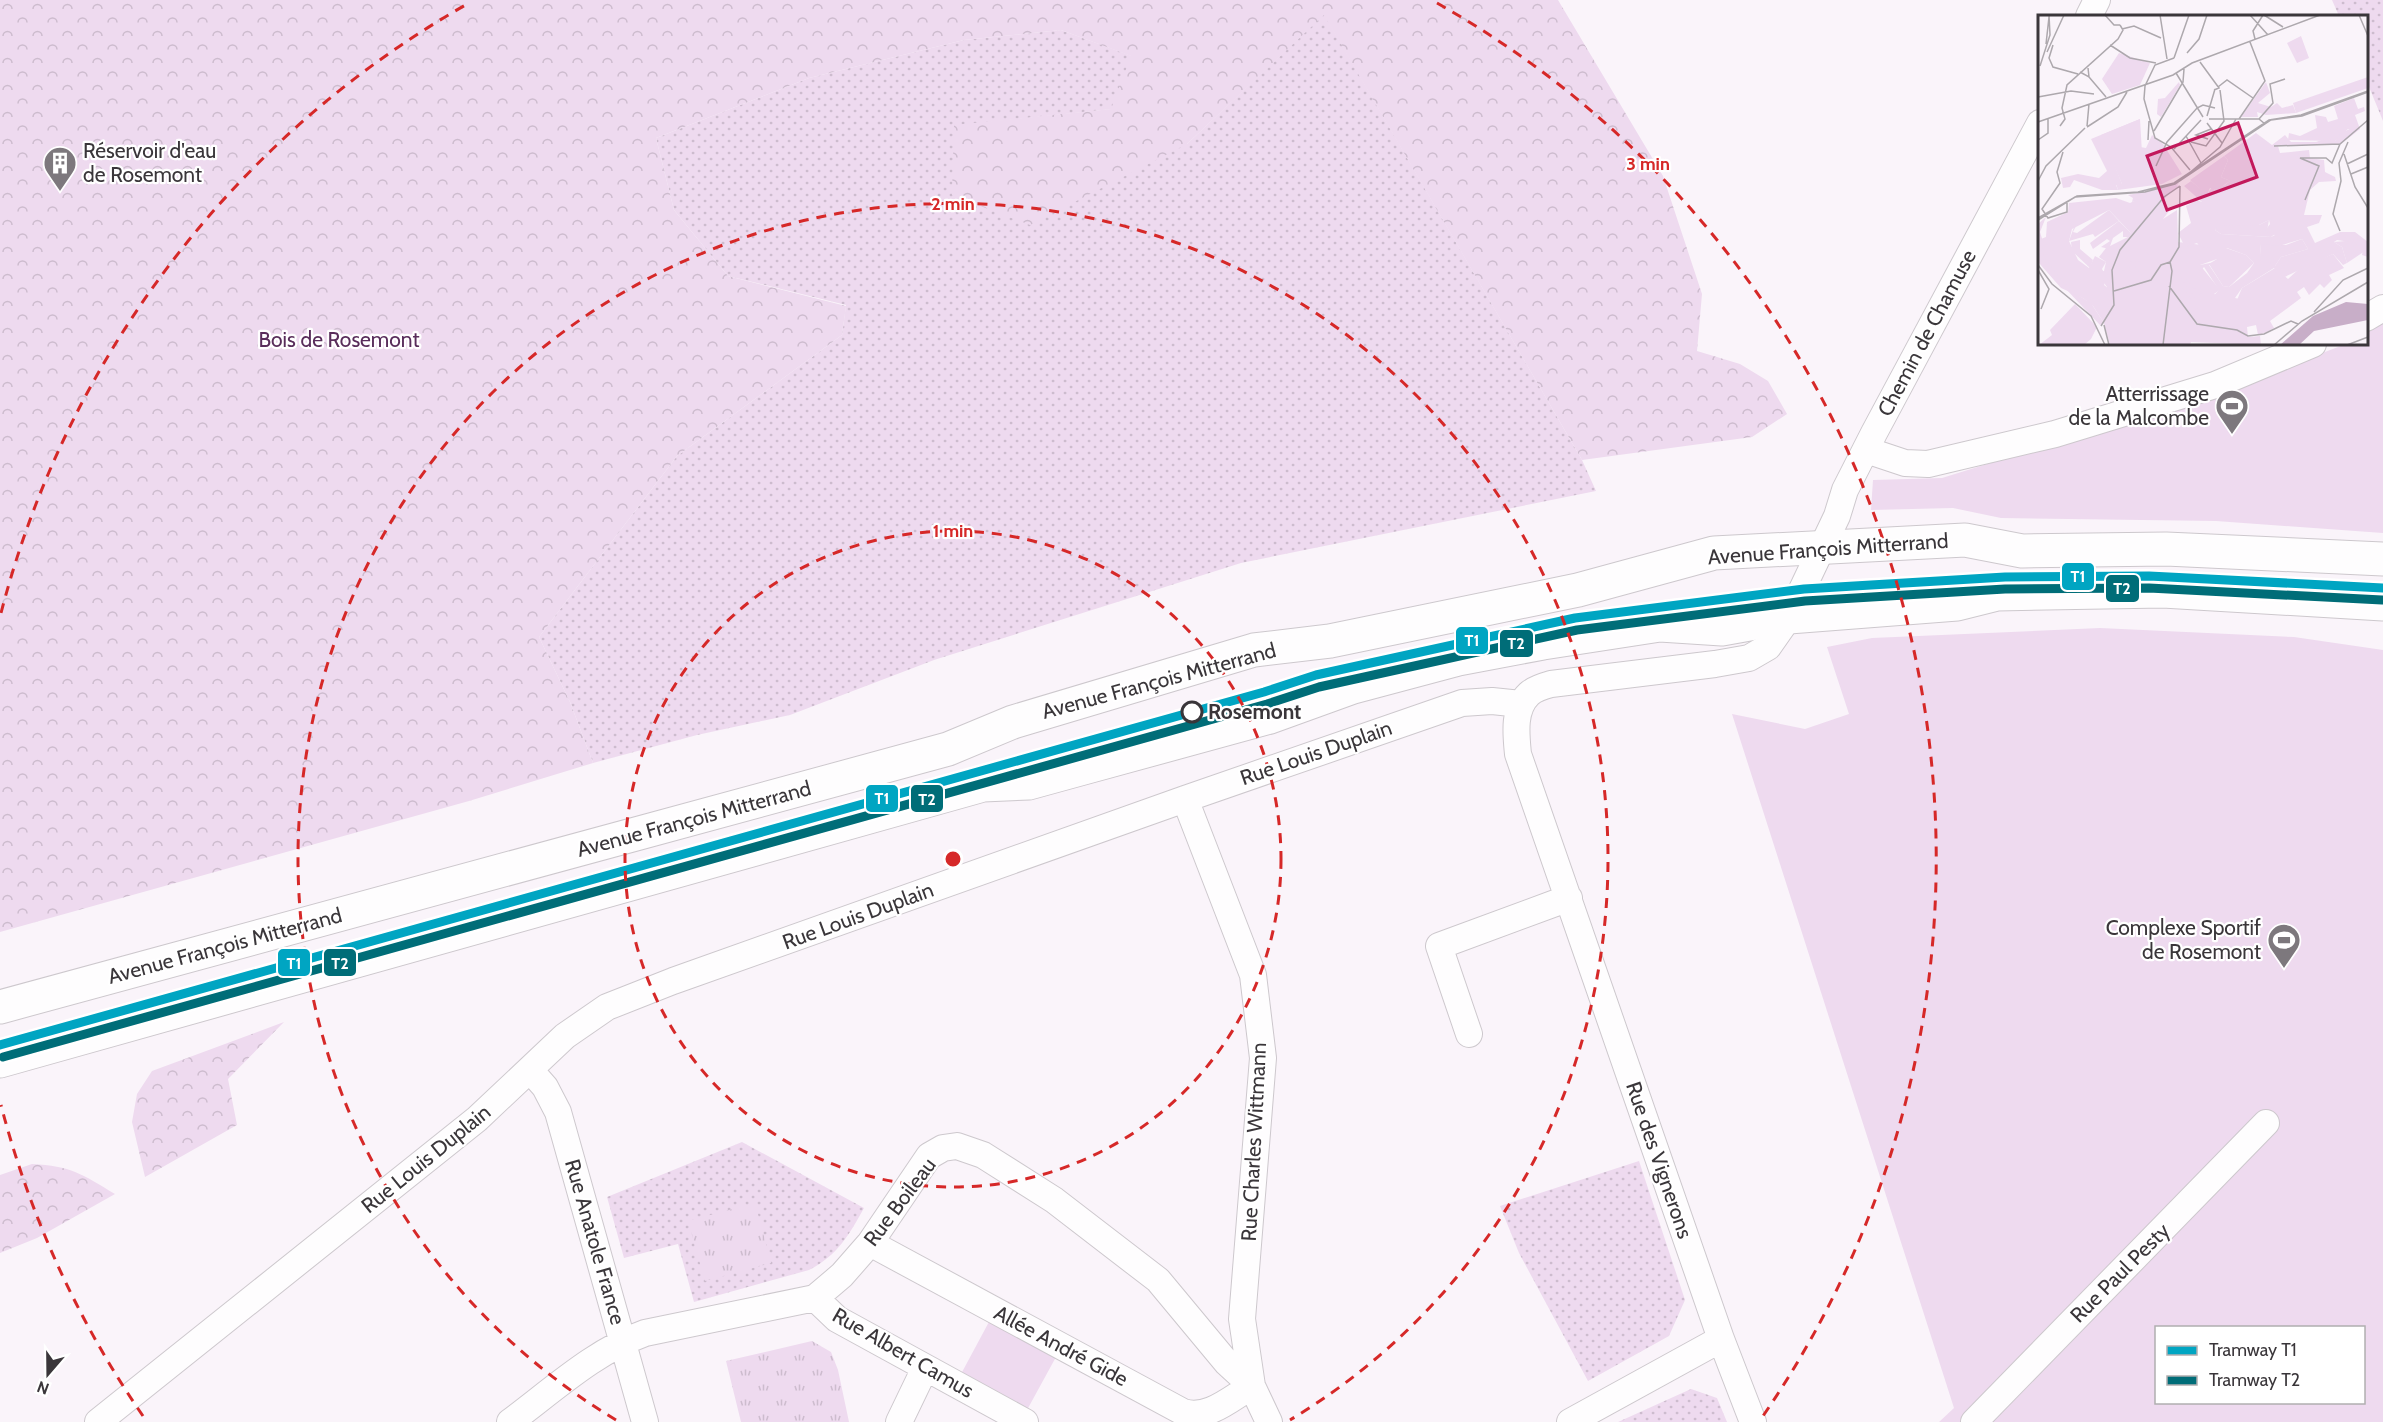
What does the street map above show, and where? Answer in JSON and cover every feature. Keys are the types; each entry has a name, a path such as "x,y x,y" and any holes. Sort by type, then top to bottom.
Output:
{"main road":[{"name":"Avenue François Mitterrand","path":"0,1007 948,749 1022,719 1254,650 1341,639 1555,595 1714,553 1965,540 2022,551 2166,549 2383,559"},
{"path":"0,1061 983,785 1029,783 1270,717 1353,687 1458,659 1660,625 1722,629 1790,617 1958,604 1997,594 2163,591 2383,604"}],"street":[{"path":"2090,15 2097,0"},
{"name":"Chemin de Chamuse","path":"1790,617 1837,516 1845,490 1937,310 2038,127"},
{"path":"2368,317 2383,308"},
{"path":"1866,450 1905,463 1928,464 2032,440 2215,385 2311,345"},
{"path":"1521,704 1530,692 1551,684 1749,658 1768,647 1790,617"},
{"name":"Rue Louis Duplain","path":"98,1422 477,1119 565,1036 608,1007 673,981 1462,703 1492,701 1521,704"},
{"name":"Rue des Vignerons","path":"1521,704 1516,727 1518,754 1721,1340 1753,1422"},
{"name":"Rue Charles Wittmann","path":"1185,799 1252,975 1263,1058 1242,1319 1252,1386 1269,1422"},
{"path":"1469,1034 1439,946 1569,898"},
{"name":"Rue Anatole France","path":"530,1070 544,1087 558,1112 645,1422"},
{"name":"Rue Paul Pesty","path":"1974,1422 2266,1123"},
{"name":"Rue Boileau","path":"510,1422 598,1357 624,1341 645,1333 815,1298 842,1275 870,1243 929,1156 943,1148 957,1146 983,1155 1054,1200 1158,1280 1227,1363 1252,1386"},
{"name":"Allée André Gide","path":"870,1243 1183,1412 1194,1415 1204,1414 1252,1386"},
{"name":"Rue Albert Camus","path":"815,1298 837,1320 1024,1422"},
{"path":"1570,1422 1721,1340"},
{"path":"899,1422 925,1368"}],"green space":[{"name":"Bois de Rosemont","path":"0,0 1558,0 1663,176 1702,294 1697,351 1740,364 1768,381 1787,414 1752,437 1582,460 1324,15 1187,144 1030,225 952,195 954,125 1111,109 1131,56 1061,30 964,40 809,78 656,138 674,210 728,276 846,306 842,335 677,456 539,637 570,702 593,763 469,801 0,932"},
{"path":"2332,0 2383,0 2383,121 2368,84 2368,15 2339,15"},
{"path":"1324,14 1582,460 1596,491 1241,563 934,660 790,715 697,735 593,763 570,702 539,637 677,456 842,335 846,305 728,276 674,210 656,138 809,78 964,40 1061,30 1132,56 1112,109 954,126 1187,144"},
{"name":"Atterrissage de la Malcombe","path":"2383,321 2383,533 2216,521 2001,518 1953,508 1871,510 1873,480 1942,478 2220,392 2343,345 2368,345 2368,330"},
{"path":"2100,628 2294,637 2383,650 2383,1422 1939,1422 1954,1408 1732,714 1805,729 1849,714 1827,647 1872,638"},
{"path":"284,1022 228,1079 237,1125 145,1177 132,1122 137,1094 152,1071"},
{"path":"742,1142 864,1208 848,1236 835,1251 809,1270 694,1302 678,1244 624,1258 607,1197"},
{"path":"1639,1161 1685,1300 1669,1336 1588,1381 1519,1253 1500,1206"},
{"path":"32,1164 76,1172 115,1194 37,1238 0,1253 0,1175"},
{"path":"755,1203 771,1263 705,1281 688,1221"},
{"path":"990,1320 1056,1357 1027,1410 961,1374"},
{"path":"812,1341 831,1352 838,1370 849,1422 741,1422 726,1361"},
{"path":"1691,1389 1717,1398 1727,1422 1618,1422"}],"tram line":[{"name":"T1","path":"0,1045 1264,692 1316,675 1575,618 1804,589 2005,577 2149,576 2383,588"},
{"name":"T2","path":"3,1057 1267,704 1319,687 1577,630 1805,601 2005,589 2149,588 2382,600"}],"place":[{"name":"Réservoir d'eau de Rosemont","path":"60,192"},
{"name":"Atterrissage de la Malcombe","path":"2232,435"},
{"name":"Rosemont","path":"1192,712"},
{"name":"Complexe Sportif de Rosemont","path":"2284,969"}]}
